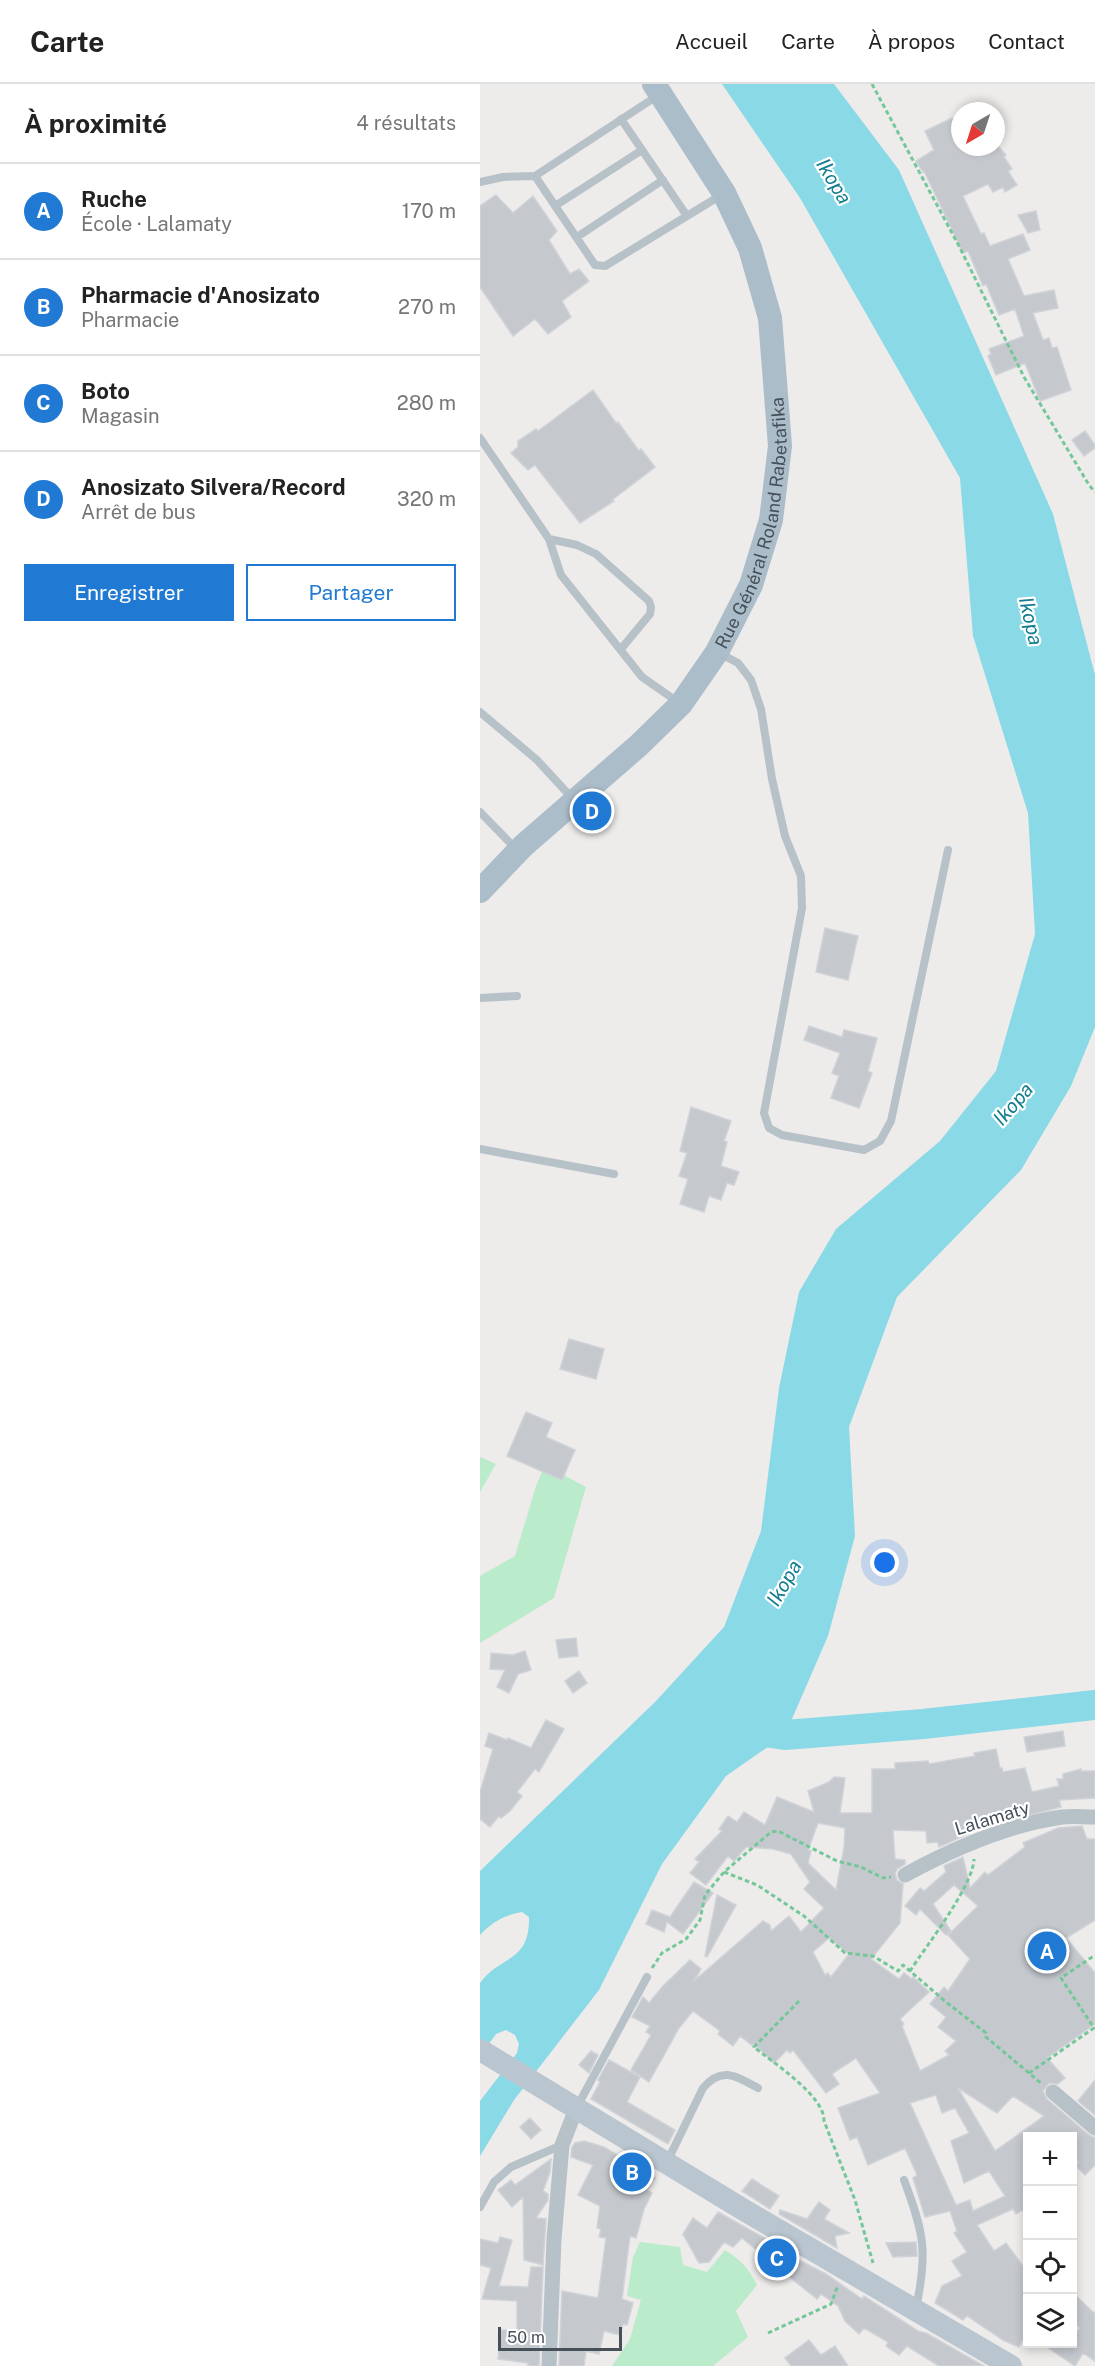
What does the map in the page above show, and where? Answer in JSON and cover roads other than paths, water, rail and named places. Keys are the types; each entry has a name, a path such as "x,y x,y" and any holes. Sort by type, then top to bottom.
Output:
{"main road":[{"name":"Rue Général Roland Rabetafika","path":"480,891 518,851 639,745 681,704 717,652 751,585 771,520 780,446 770,318 750,248 724,193 657,89"},
{"path":"480,2050 667,2164 1011,2366"}],"street":[{"name":"Lalamaty","path":"905,1875 967,1844 1063,1817 1095,1817"},
{"path":"1053,2092 1095,2128"},
{"path":"549,2366 554,2239 562,2145 572,2106"}],"lane":[{"path":"480,182 503,177 535,176 621,119 657,89"},
{"path":"621,119 687,216"},
{"path":"555,206 642,150"},
{"path":"535,176 596,265 605,266 724,193"},
{"path":"577,237 663,180"},
{"path":"480,438 549,539 561,575 642,677 681,704"},
{"path":"549,539 577,545 596,554 649,601 650,614 621,649"},
{"path":"717,652 738,663 751,680 761,709 772,779 785,836 801,876 802,908 764,1113 769,1128 782,1136 864,1150 879,1141 891,1121 948,850"},
{"path":"480,712 537,760 575,802"},
{"path":"480,812 518,851"},
{"path":"480,998 517,996"},
{"path":"480,1149 614,1174"},
{"path":"572,2106 647,1977"},
{"path":"667,2164 703,2088 711,2079 721,2074 736,2076 758,2088"},
{"path":"480,2207 494,2182 511,2167 562,2145"},
{"path":"904,2180 919,2221 924,2249 922,2279 916,2310"}],"water":[{"name":"Ikopa","path":"722,84 834,84 899,170 1053,514 1095,675 1095,1027 1071,1086 1021,1170 897,1297 849,1427 855,1536 828,1636 785,1735 726,1776 662,1864 599,1990 514,2100 480,2156 480,2101 517,2053 519,2044 515,2035 506,2030 496,2034 480,2056 480,1983 496,1967 519,1951 525,1943 529,1917 522,1912 504,1917 480,1935 480,1871 656,1701 724,1627 761,1531 779,1388 799,1292 836,1229 940,1141 996,1071 1035,934 1028,813 973,636 960,478 800,198"}],"waterway":[{"path":"744,1729 785,1735 923,1724 1095,1705"}],"place":[{"name":"Anosizato Silvera/Record","path":"592,811"},
{"name":"Ruche","path":"1047,1951"},
{"name":"Pharmacie d'Anosizato","path":"632,2172"},
{"name":"Boto","path":"777,2258"}]}
